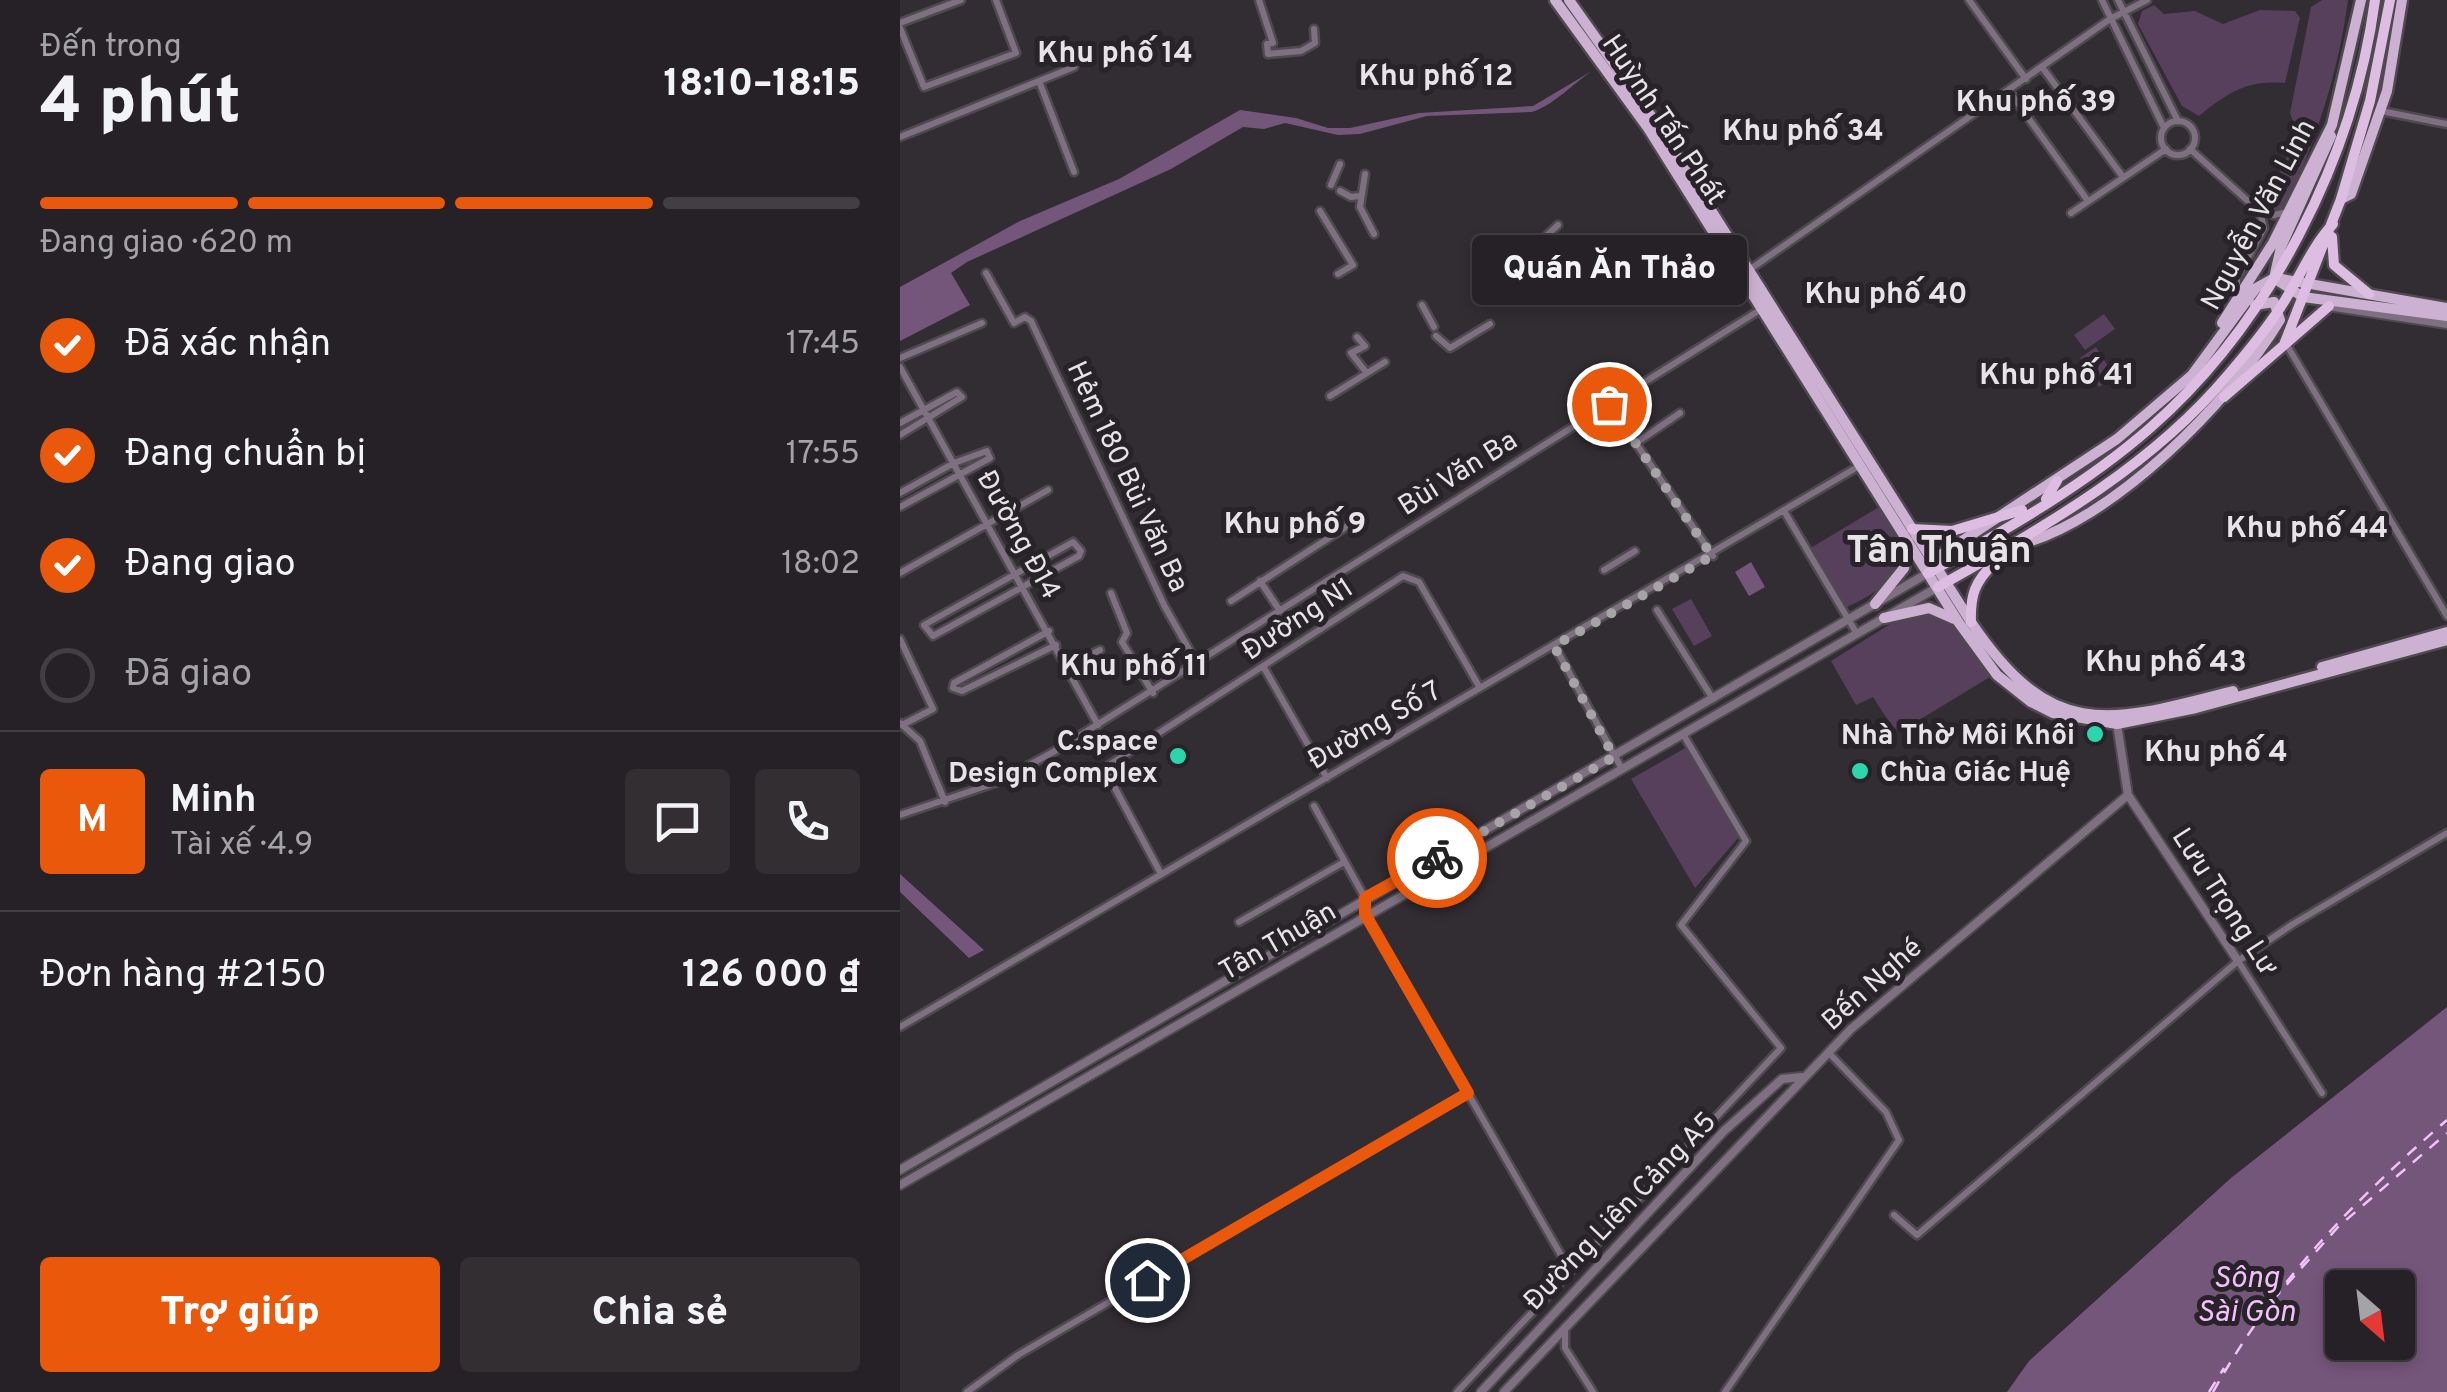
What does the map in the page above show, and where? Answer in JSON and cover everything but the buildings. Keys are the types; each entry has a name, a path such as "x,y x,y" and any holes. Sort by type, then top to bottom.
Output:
{"highway":[{"name":"Nguyễn Văn Linh","path":"1933,567 2125,449 2186,393 2237,330 2274,278 2324,177 2361,78 2375,0"},
{"name":"Nguyễn Văn Linh","path":"2303,297 2342,199 2370,101 2390,0"},
{"name":"Nguyễn Văn Linh","path":"1943,584 2017,545 2107,486 2176,429 2226,377 2280,309 2333,224"},
{"path":"2333,224 2334,266 2369,294"},
{"path":"2286,342 2303,297"},
{"path":"2224,397 2325,303"},
{"path":"2186,393 2192,375"},
{"path":"2224,397 2226,377"},
{"path":"2176,429 2195,425"},
{"path":"1910,534 1952,532 1994,521 2046,501 2056,481"},
{"path":"1965,622 1977,579 2004,552"}],"main road":[{"name":"Huỳnh Tấn Phát","path":"1555,0 1652,126 1750,270 1767,306"},
{"name":"Huỳnh Tấn Phát","path":"1569,0 1965,622 2034,696 2069,710 2117,720 2438,640 2447,632"},
{"name":"Nguyễn Văn Linh","path":"1933,567 2117,439 2192,375 2238,304 2332,125 2361,0"},
{"name":"Nguyễn Văn Linh","path":"2342,199 2351,194 2381,111 2402,0"},
{"path":"2296,196 2308,186 2332,136 2332,125"},
{"name":"Nguyễn Văn Linh","path":"2238,304 2274,278 2277,257 2308,186 2324,177"},
{"path":"2274,278 2292,286 2303,297 2325,303 2447,309"},
{"path":"2292,286 2308,284 2447,309"},
{"name":"Nguyễn Văn Linh","path":"2017,545 2038,540 2113,496 2224,397 2273,332 2280,309 2268,300 2255,306"},
{"path":"2221,334 2237,330"},
{"path":"1875,604 1904,568 1910,534"},
{"path":"1884,618 1930,608 1965,622"}],"street":[{"path":"961,0 900,25 924,87 1016,52 996,0"},
{"path":"1259,0 1271,33 1268,54 1300,51 1315,43 1314,29"},
{"path":"1969,0 2026,79"},
{"path":"2102,0 2164,128 2161,139 2166,150"},
{"path":"2070,213 2166,150 2180,154 2190,148 2194,133 2178,121 2118,0"},
{"path":"1750,270 2110,19 2146,0"},
{"path":"900,136 1074,67"},
{"path":"2042,67 2123,177"},
{"path":"1039,81 1074,172"},
{"path":"2009,91 2088,201"},
{"path":"2381,111 2447,124"},
{"path":"2164,128 2178,121"},
{"path":"2190,148 2259,211 2274,215 2288,212"},
{"path":"1331,184 1340,164"},
{"path":"1365,174 1360,207 1374,234"},
{"path":"1340,190 1350,197 1360,196"},
{"path":"1320,211 1354,265 1338,274"},
{"path":"2238,304 2237,278 2264,228 2259,211"},
{"path":"1542,240 1558,225"},
{"name":"Hẻm 180 Bùi Văn Ba","path":"986,274 1014,323 1025,318 1030,321 1165,607 1198,665"},
{"path":"2325,303 2447,324"},
{"path":"1422,305 1434,326"},
{"name":"Bùi Văn Ba","path":"901,814 998,782 1153,693 1767,306"},
{"path":"900,358 982,322"},
{"path":"1436,336 1450,348 1490,324"},
{"path":"1357,337 1365,346 1350,353 1366,372"},
{"path":"2286,342 2447,616"},
{"path":"1330,396 1384,362"},
{"name":"Đường Đ14","path":"900,367 1098,725"},
{"path":"900,422 960,394 962,400 900,435"},
{"path":"1609,404 1712,556"},
{"path":"1636,443 1680,413"},
{"path":"900,493 954,463 987,452 990,458 900,507"},
{"name":"Đường Số 7","path":"900,1027 1712,556 1866,462"},
{"path":"900,572 1048,490"},
{"path":"1784,512 1858,634"},
{"path":"1231,601 1348,524"},
{"path":"1073,542 1078,545 1079,556 1025,588 933,636 926,631 924,625 1016,573 1073,542"},
{"path":"1604,570 1635,551"},
{"name":"Tân Thuận","path":"900,1170 1664,728 1933,567"},
{"name":"Đường N1","path":"1161,874 1107,768 1403,576 1412,576 1480,688"},
{"path":"1260,580 1280,611"},
{"name":"Tân Thuận","path":"900,1185 1943,584"},
{"path":"1112,593 1127,633 1122,642 1153,693"},
{"path":"1657,610 1713,699"},
{"path":"1049,631 954,683 953,688 962,692 1056,645"},
{"path":"900,639 933,708 901,724 920,741 944,802"},
{"path":"1554,646 1622,769"},
{"path":"1068,666 1100,650"},
{"path":"1262,666 1327,778"},
{"name":"Lưu Trọng Lư","path":"2117,720 2119,757 2128,795 2322,1094"},
{"path":"1664,728 1672,740"},
{"path":"1457,1392 1781,1048 1681,925 1746,840 1683,734"},
{"name":"Bến Nghé","path":"1725,1392 1899,1140 1886,1112 1828,1052 1966,928 2128,795"},
{"path":"1314,806 1365,898 1365,914 1569,1269"},
{"path":"1894,1215 1917,1236 2238,962 2292,924 2447,834"},
{"path":"1240,922 1344,862"},
{"path":"1255,963 1262,975"},
{"name":"Đường Liên Cảng A5","path":"1504,1392 1597,1290 1800,1086 1802,1077 1828,1052"},
{"name":"Đường Liên Cảng A5","path":"1481,1392 1672,1185 1782,1079 1802,1077"},
{"path":"966,1392 1018,1354 1468,1093"},
{"path":"1672,1185 1686,1199"},
{"path":"1583,1278 1597,1290"},
{"path":"1566,1324 1565,1348 1592,1392"}],"shaded area":[{"path":"2322,0 2348,0 2344,28 2323,110 2282,215 2263,203 2298,136 2290,113 2311,7"},
{"path":"2154,5 2164,14 2195,11 2223,24 2260,10 2295,11 2300,18 2285,83 2239,89 2199,116 2182,106 2138,24 2142,11"},
{"path":"2104,314 2115,329 2085,350 2074,335"},
{"path":"2096,347 2115,377 2099,387 2080,358"},
{"path":"1879,507 1906,545 1903,557 1884,584 1845,608 1809,549"},
{"path":"1691,599 1712,636 1694,646 1672,609"},
{"path":"1921,613 1951,619 1990,677 1901,731 1893,728 1873,697 1856,705 1831,661 1903,616"},
{"path":"1687,747 1739,837 1695,888 1631,779"}],"water":[{"path":"1592,71 1555,100 1532,112 1427,116 1360,134 1338,135 1285,123 1264,129 1243,127 1171,169 967,262 951,273 970,305 900,341 900,287 1020,221 1119,179 1240,110 1296,118 1328,128 1350,128 1419,113 1533,106"},
{"path":"1751,562 1765,587 1749,596 1735,572"},
{"path":"900,874 984,950 969,958 900,892"},
{"name":"Sông Sài Gòn","path":"2447,1007 2447,1392 2007,1392 2029,1361 2231,1178"}],"ferry route":[{"path":"2213,1392 2262,1314 2318,1245 2379,1181 2447,1120"},
{"path":"2272,1301 2338,1227 2447,1133"},
{"path":"2209,1392 2224,1368"}],"way so far":[{"path":"1437,858 1614,757 1554,646 1712,556 1609,404"}],"place":[{"name":"Quán Ăn Thảo","path":"1609,404"},
{"name":"Nhà Thờ Môi Khôi","path":"2095,734"},
{"name":"C.space Design Complex","path":"1178,756"},
{"name":"Chùa Giác Huệ","path":"1860,771"}],"district":[{"name":"Khu phố 14","path":"1115,52"},
{"name":"Khu phố 12","path":"1436,75"},
{"name":"Khu phố 39","path":"2036,101"},
{"name":"Khu phố 34","path":"1803,130"},
{"name":"Khu phố 40","path":"1886,293"},
{"name":"Khu phố 41","path":"2057,374"},
{"name":"Khu phố 9","path":"1295,523"},
{"name":"Khu phố 44","path":"2307,527"},
{"name":"Tân Thuận","path":"1939,549"},
{"name":"Khu phố 43","path":"2166,661"},
{"name":"Khu phố 11","path":"1134,665"},
{"name":"Khu phố 4","path":"2216,751"}],"route":[{"path":"1147,1280 1468,1093 1365,914 1365,898 1437,858"}]}
